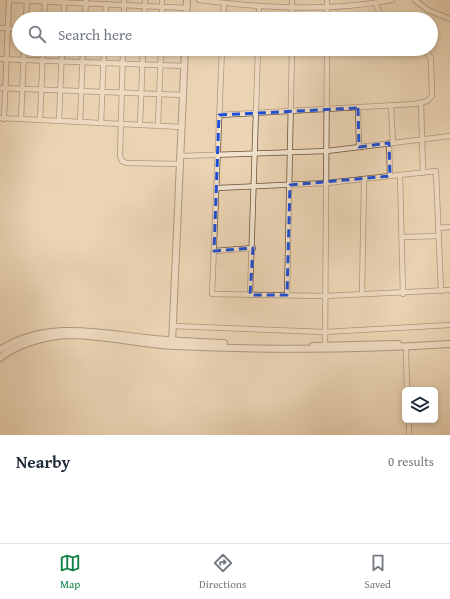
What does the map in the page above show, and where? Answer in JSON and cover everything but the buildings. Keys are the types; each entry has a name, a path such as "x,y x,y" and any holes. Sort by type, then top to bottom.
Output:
{"street":[{"path":"182,126 2,119 2,88 6,59 10,0 64,1 106,4 124,3 144,6 187,8"},
{"path":"26,12 27,0"},
{"path":"144,12 145,0"},
{"path":"162,0 162,12"},
{"path":"187,0 187,12"},
{"path":"199,0 224,3 245,3 259,7 292,8 361,6 392,0"},
{"path":"292,0 292,12"},
{"path":"327,0 327,12"},
{"path":"361,0 361,6"},
{"path":"415,0 433,12"},
{"path":"44,12 45,1"},
{"path":"64,1 64,12"},
{"path":"223,12 224,3"},
{"path":"375,3 380,12"},
{"path":"105,12 106,4"},
{"path":"259,7 259,12"},
{"path":"438,14 450,19"},
{"path":"0,28 12,29"},
{"path":"22,120 24,56"},
{"path":"40,120 43,56"},
{"path":"59,121 62,56"},
{"path":"80,122 83,56"},
{"path":"102,123 104,56"},
{"path":"123,56 120,156 122,161 126,163 180,164"},
{"path":"140,125 143,56"},
{"path":"158,126 161,56"},
{"path":"172,343 185,56"},
{"path":"222,56 212,294 324,296 403,294 450,290"},
{"path":"250,294 253,248 258,56"},
{"path":"287,295 292,56"},
{"path":"325,348 324,296 327,183 327,56"},
{"path":"219,116 392,106 427,101 432,96 431,58 429,56"},
{"path":"0,59 184,66"},
{"path":"2,88 183,95"},
{"path":"421,102 423,173"},
{"path":"390,176 392,106"},
{"path":"358,108 359,147"},
{"path":"181,156 327,151 450,136"},
{"path":"216,188 327,183 436,171 441,291"},
{"path":"400,175 403,294"},
{"path":"362,294 364,179"},
{"path":"438,228 450,227"},
{"path":"402,237 439,236"},
{"path":"214,251 253,248"},
{"path":"173,326 325,332 450,325"},
{"path":"0,350 15,342 45,332 68,329 172,343"},
{"path":"0,358 18,347 47,338 68,335 172,343 325,348 406,348 450,344"},
{"path":"325,348 450,340"},
{"path":"406,348 407,387"},
{"path":"409,423 409,435"}],"highlighted area":[{"path":"358,108 359,147 389,143 390,176 290,185 287,295 250,295 253,248 214,251 219,115"}]}
